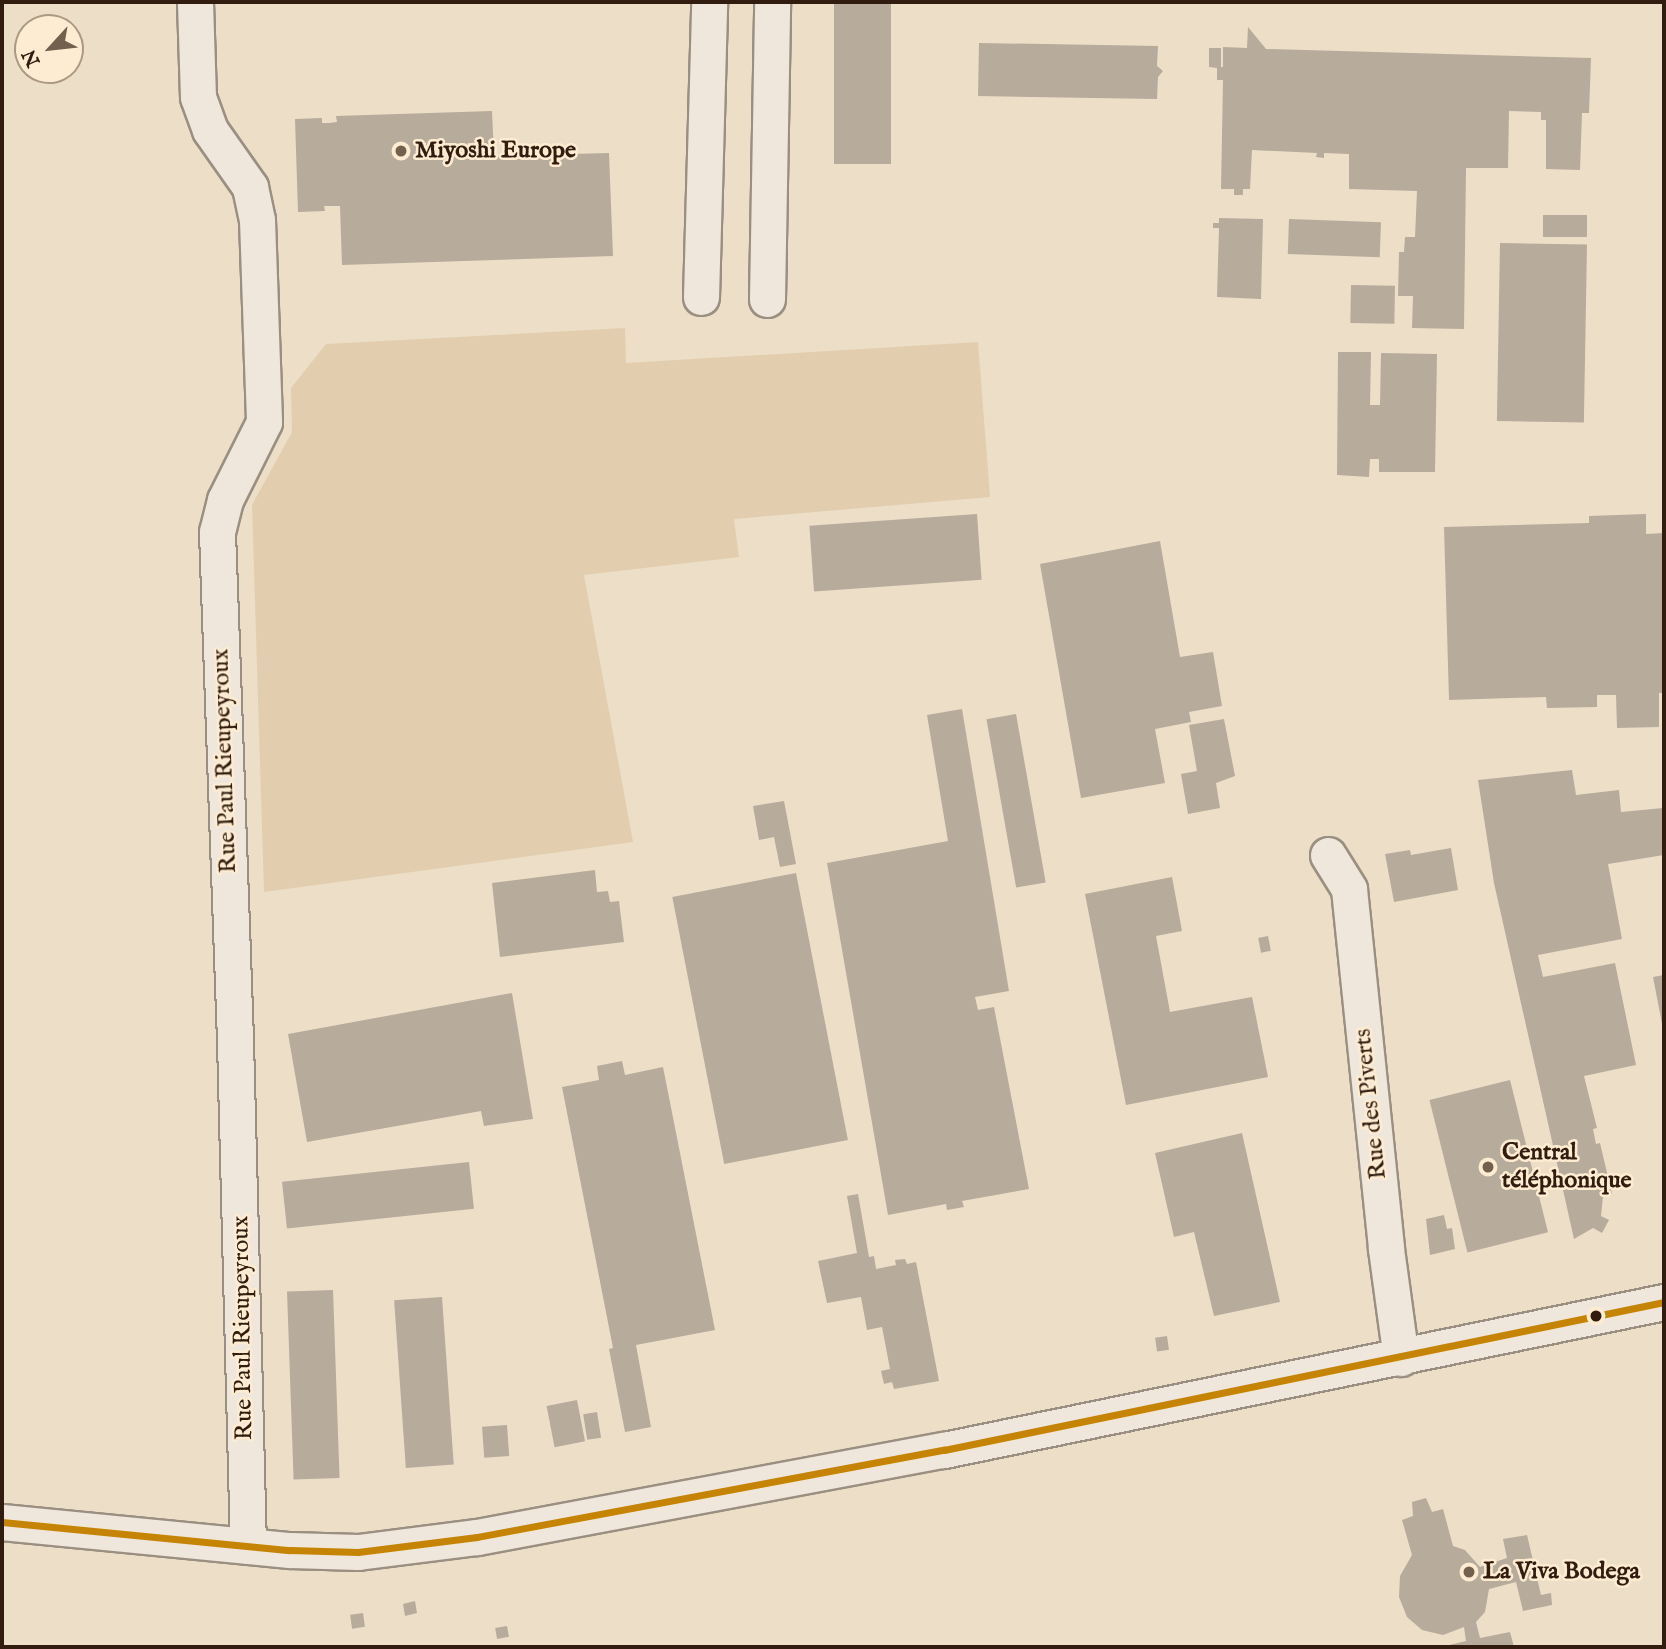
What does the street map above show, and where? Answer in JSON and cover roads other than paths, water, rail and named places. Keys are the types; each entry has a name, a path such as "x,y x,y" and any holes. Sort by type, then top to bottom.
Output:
{"street":[{"name":"Rue Paul Rieupeyroux","path":"195,2 198,97 211,130 250,187 257,220 258,246 264,422 225,500 217,532 235,1040 248,1546"},
{"path":"701,297 709,2"},
{"path":"767,299 772,2"},
{"name":"Rue des Piverts","path":"1328,855 1349,889 1386,1248 1401,1358"},
{"path":"2,1522 248,1546 358,1552 477,1537 944,1450 1664,1302"}],"place":[{"name":"Miyoshi Europe","path":"401,151"},
{"name":"Central téléphonique","path":"1488,1167"},
{"name":"La Viva Bodega","path":"1469,1572"}]}
